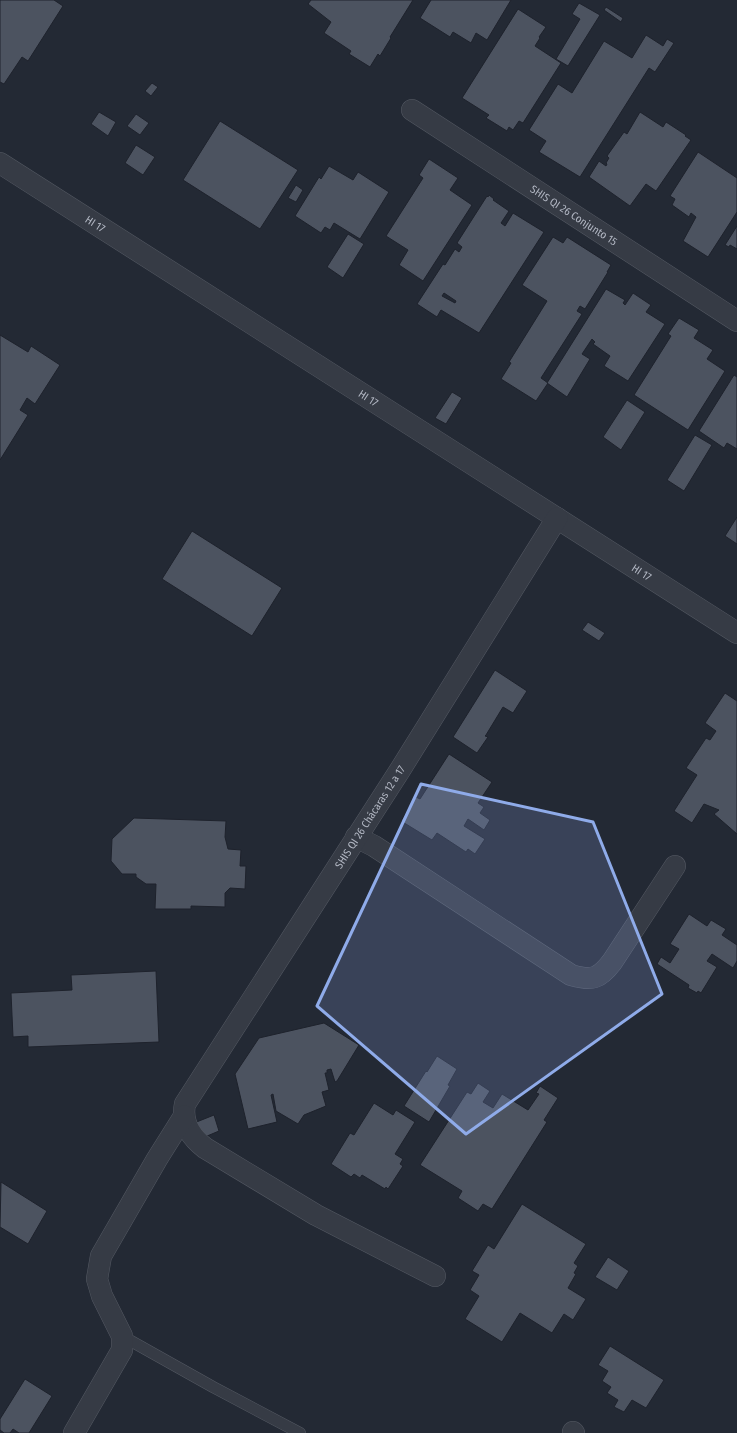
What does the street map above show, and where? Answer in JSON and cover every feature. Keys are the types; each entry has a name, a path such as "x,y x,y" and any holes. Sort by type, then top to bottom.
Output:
{"street":[{"name":"SHIS QI 26 Conjunto 15","path":"412,110 737,320"},
{"name":"HI 17","path":"0,163 737,633"},
{"name":"SHIS QI 26 Chácaras 12 a 17","path":"122,1336 102,1296 97,1279 100,1256 184,1116 185,1104 356,837 557,518"},
{"path":"356,837 571,975 584,978 595,977 603,973 612,962 675,866"},
{"path":"184,1116 194,1139 205,1148 316,1215 435,1276"},
{"path":"74,1433 122,1350 122,1336"}],"lane":[{"path":"122,1336 213,1387 300,1433"}],"highlighted area":[{"path":"421,784 593,822 662,994 466,1134 317,1006"}],"building":[{"path":"0,0 54,0 63,6 28,61 22,57 4,84 0,82"},
{"path":"311,0 413,0 380,56 378,54 370,67 349,54 351,51 324,33 331,22 308,4"},
{"path":"431,0 511,0 487,40 476,33 471,43 453,32 450,37 420,18"},
{"path":"579,3 600,15 568,66 556,59 580,19 572,14"},
{"path":"606,7 623,18 621,22 604,10"},
{"path":"518,9 546,27 535,46 561,63 523,123 519,121 513,130 509,127 507,131 486,118 489,115 462,98"},
{"path":"646,35 663,46 667,39 674,43 655,72 649,68 580,177 539,152 546,141 529,130 558,84 572,93 604,41 632,58"},
{"path":"152,83 158,87 151,96 145,91"},
{"path":"99,112 116,122 108,136 91,124"},
{"path":"640,112 663,127 666,122 691,140 656,191 646,184 630,206 589,177 599,161 606,166 609,158 607,156 624,132 627,134"},
{"path":"136,114 149,123 140,135 127,126"},
{"path":"220,121 298,170 260,229 183,180"},
{"path":"136,145 155,157 143,175 125,163"},
{"path":"698,152 737,178 737,212 708,257 683,241 696,217 691,213 689,217 672,205 675,199 670,196"},
{"path":"429,159 458,178 450,190 472,205 423,281 399,265 408,250 386,236 423,178 419,175"},
{"path":"329,166 353,180 358,172 389,192 360,239 334,223 330,230 325,227 321,233 295,216 319,177 321,179"},
{"path":"296,185 303,190 296,202 288,198"},
{"path":"489,195 494,199 493,200 509,211 501,223 505,226 513,213 544,232 479,333 441,310 437,317 417,304 443,264 445,265 455,249 459,252 462,247 457,243 487,196 488,197","holes":["444,293 456,301 455,303 442,296"]},
{"path":"737,226 737,249 730,245 729,247 725,245"},
{"path":"348,234 364,244 343,278 327,267"},
{"path":"553,237 563,243 567,237 611,265 585,309 580,306 577,311 582,314 541,378 548,383 536,401 501,379 511,363 509,362 547,301 522,285"},
{"path":"606,289 625,300 623,303 625,305 633,293 651,305 646,312 665,324 628,381 604,366 610,356 593,344 595,342 592,339 582,354 590,359 567,397 547,383"},
{"path":"679,318 699,330 694,338 713,350 707,359 725,371 688,430 634,395 671,336 668,334"},
{"path":"0,335 28,352 31,346 60,365 35,404 27,398 20,410 28,415 0,460"},
{"path":"734,375 737,377 737,449 727,443 724,448 699,431"},
{"path":"452,392 462,398 446,424 435,418"},
{"path":"627,400 645,412 621,450 603,437"},
{"path":"695,435 712,445 684,491 667,480"},
{"path":"737,517 737,544 725,536"},
{"path":"192,531 282,588 252,636 162,579"},
{"path":"588,622 605,633 599,641 582,630"},
{"path":"495,670 527,691 513,713 503,707 485,736 488,737 477,753 453,737"},
{"path":"725,693 737,701 737,834 714,814 719,810 704,804 692,823 674,811 697,775 686,768 706,738 710,740 716,731 705,723"},
{"path":"449,754 492,782 478,803 484,807 480,813 490,820 484,830 468,819 464,826 485,839 475,854 468,849 466,852 437,833 432,840 401,821 416,797 420,799"},
{"path":"134,818 226,821 225,837 228,849 241,850 240,866 246,866 245,889 230,888 225,893 225,907 191,906 191,909 155,909 156,884 146,884 136,877 136,874 122,874 111,861 112,839"},
{"path":"689,914 707,926 711,920 726,929 722,935 737,945 737,961 733,968 712,954 707,961 717,967 701,993 698,991 697,993 688,988 689,985 657,964 661,957 670,963 679,949 670,944"},
{"path":"156,971 159,1042 28,1047 28,1036 13,1037 11,993 72,990 71,975"},
{"path":"324,1023 359,1045 337,1081 335,1082 331,1069 327,1070 327,1073 325,1073 329,1090 322,1092 326,1106 304,1115 298,1124 276,1111 273,1094 271,1095 277,1122 248,1129 235,1074 259,1038"},
{"path":"437,1056 457,1069 448,1085 450,1086 429,1122 404,1106"},
{"path":"478,1083 490,1091 483,1102 493,1108 502,1094 528,1110 539,1094 536,1093 540,1086 558,1098 544,1120 547,1122 492,1209 483,1204 478,1211 458,1198 462,1191 420,1165 467,1092 471,1094"},
{"path":"374,1103 393,1115 396,1110 415,1122 395,1154 403,1159 400,1164 403,1166 388,1189 386,1187 385,1189 362,1175 360,1178 354,1174 351,1177 331,1164 350,1133 354,1135"},
{"path":"214,1115 219,1131 200,1139 194,1123"},
{"path":"1,1182 47,1211 28,1244 0,1227"},
{"path":"522,1204 586,1244 574,1263 578,1266 574,1273 576,1274 568,1288 586,1299 573,1320 564,1314 552,1333 520,1313 502,1342 465,1319 479,1296 470,1290 479,1275 472,1271 488,1245 494,1249"},
{"path":"608,1257 629,1271 617,1290 595,1277"},
{"path":"610,1346 664,1380 646,1408 632,1400 624,1412 614,1407 618,1400 607,1393 611,1387 602,1381 608,1371 598,1365"},
{"path":"25,1379 52,1396 29,1433 19,1433 13,1429 10,1433 4,1433 0,1430 0,1419"}]}
